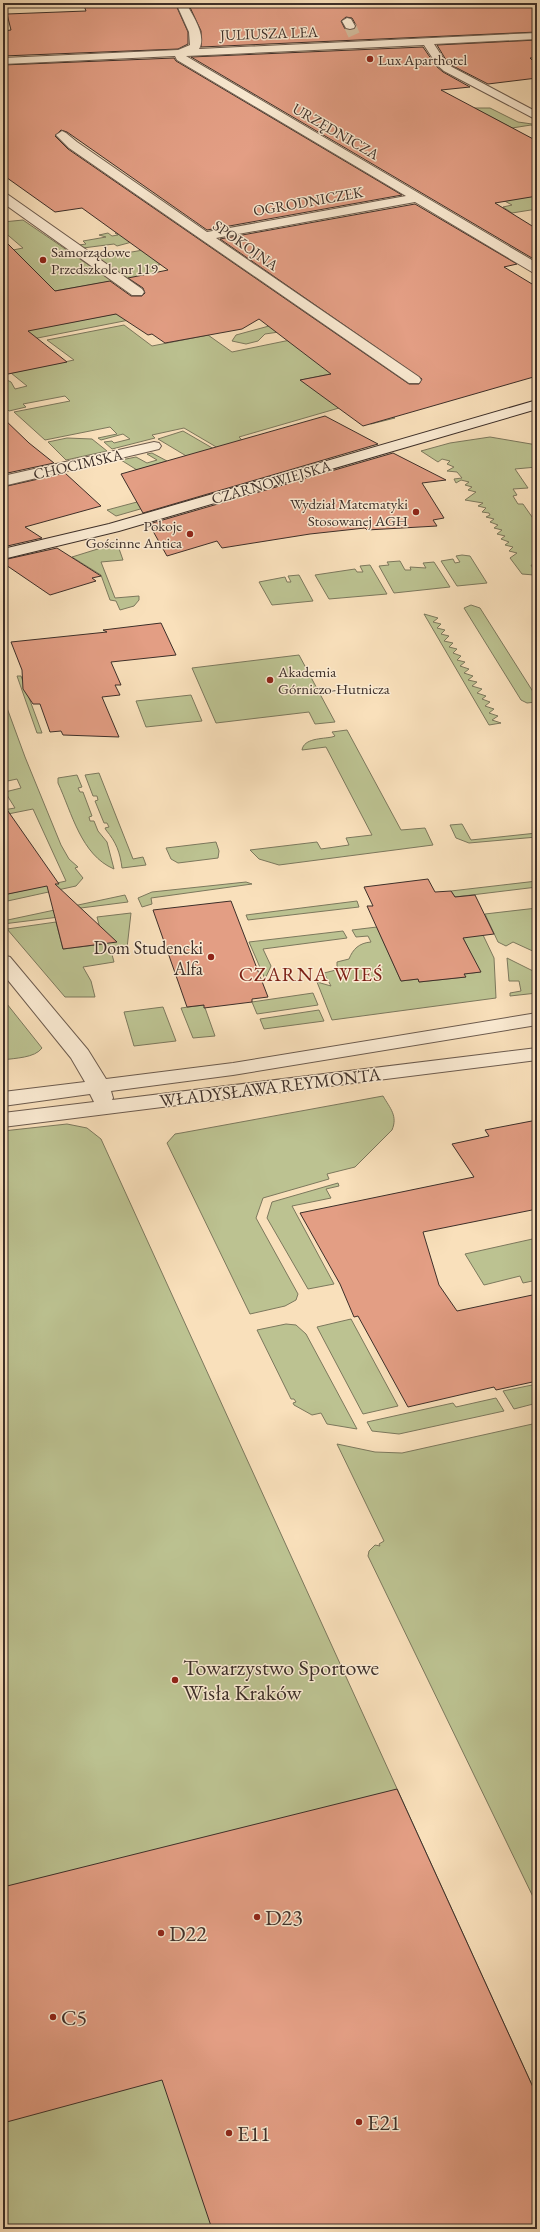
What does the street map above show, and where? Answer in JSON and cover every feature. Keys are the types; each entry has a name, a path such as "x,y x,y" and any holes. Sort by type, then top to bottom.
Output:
{"street":[{"path":"181,3 194,29 197,42 195,47 182,52"},
{"name":"JULIUSZA LEA","path":"3,61 182,52 353,31 426,41 537,36"},
{"path":"426,41 441,63 448,69 537,116"},
{"name":"URZĘDNICZA","path":"182,52 178,56 185,61 537,269"},
{"name":"SPOKOJNA","path":"62,136 204,236 414,380"},
{"path":"3,197 137,292"},
{"name":"OGRODNICZEK","path":"204,236 418,198"},
{"name":"CZARNOWIEJSKA","path":"3,554 113,528 537,404"},
{"name":"CHOCIMSKA","path":"3,481 154,446"},
{"path":"3,961 80,1055 98,1086 104,1107"},
{"name":"WŁADYSŁAWA REYMONTA","path":"3,1099 274,1062 535,1023"},
{"name":"WŁADYSŁAWA REYMONTA","path":"3,1120 537,1054"}],"green space":[{"path":"474,108 490,108 518,122 532,124 537,128 531,125 512,128"},
{"path":"518,188 537,198 537,209 512,213 503,207 512,205 499,198"},
{"name":"Samorządowe Przedszkole nr 119","path":"23,220 112,281 3,300 3,252 23,248 3,231 3,222"},
{"path":"119,232 132,242 117,246 114,244 83,248 79,245 86,244 83,241 106,237 99,235 108,233 112,236 118,235 115,233"},
{"path":"143,250 163,264 149,267 169,281 139,286 98,258"},
{"path":"120,313 129,320 7,344 3,335"},
{"path":"124,325 152,346 208,335 232,352 295,339 340,372 301,380 355,399 395,418 371,424 339,408 239,437 243,441 218,448 184,428 152,435 155,438 112,449 104,442 112,441 114,443 130,439 123,434 101,440 98,438 117,434 110,427 45,440 14,412 70,401 65,396 23,404 26,407 9,411 3,405 3,378 11,382 15,389 27,386 11,373 74,360 47,340"},
{"path":"269,326 279,332 265,334 258,341 246,344 232,341 236,335"},
{"path":"183,431 214,449 188,457 158,439"},
{"path":"490,437 537,445 537,467 515,469 528,488 513,489 517,495 513,496 518,504 523,504 537,524 537,565 531,565 536,574 534,575 522,574 510,558 517,553 509,551 513,547 505,545 509,542 501,539 505,536 497,534 502,530 494,528 498,525 490,522 494,519 486,517 490,515 489,513 482,512 486,508 478,506 483,503 465,500 476,492 468,490 472,487 465,485 469,482 461,480 456,483 454,479 462,478 457,472 447,471 454,467 447,464 450,461 442,459 438,462 421,451 450,443"},
{"path":"67,438 92,439 107,451 66,460 48,442"},
{"path":"152,453 167,461 137,470 121,460 136,457 147,463 157,460 147,454"},
{"path":"152,498 161,503 116,516 107,510"},
{"path":"117,543 123,560 101,562 115,598 139,596 139,600 134,606 120,610 116,601 110,600 101,575 72,557"},
{"path":"456,556 470,556 487,583 457,586 441,561 453,559 455,563 460,562"},
{"path":"400,561 405,570 411,570 410,567 426,568 423,563 434,562 450,587 394,593 379,566 389,565 387,562"},
{"path":"370,565 387,594 329,599 315,575 355,569 357,572 363,572 360,566"},
{"path":"299,575 313,601 272,605 259,582 285,577 287,582 291,582 288,576"},
{"path":"471,605 480,608 537,698 536,702 527,703 521,700 464,608"},
{"path":"424,614 438,618 433,622 441,624 437,628 445,630 441,634 449,636 444,641 453,643 449,647 457,649 453,653 461,656 457,660 465,662 460,666 469,669 464,673 473,676 468,680 477,682 472,686 482,689 477,693 486,696 482,699 490,702 485,706 494,709 489,713 498,716 492,720 501,723 489,725"},
{"path":"299,655 335,722 315,724 309,712 216,723 192,668"},
{"path":"17,676 21,676 42,733 37,733"},
{"path":"191,695 202,721 146,727 136,701"},
{"path":"3,697 25,757 61,845 69,859 78,867 75,868 83,878 76,886 3,902 3,895 66,881 33,809 3,815 3,810 15,808 5,792 21,788 17,779 3,782"},
{"path":"347,730 401,830 425,828 433,845 279,865 259,859 250,850 317,842 321,849 349,845 346,838 372,835 326,747 302,750 303,746 310,741 332,737 335,736 332,732"},
{"path":"99,773 133,859 143,857 146,865 122,868 117,848 105,828 109,827 107,823 104,823 95,801 98,800 97,796 93,796 85,775"},
{"path":"77,775 82,787 78,788 80,792 83,792 92,816 89,817 90,821 94,821 98,831 107,842 114,869 103,863 85,844 73,820 58,783 58,778"},
{"path":"462,824 471,840 537,833 537,837 469,843 456,838 450,825"},
{"path":"216,842 219,851 218,858 178,863 171,859 166,848"},
{"path":"537,881 537,887 455,897 451,891"},
{"path":"246,882 252,884 151,898 152,904 142,907 138,898 152,892"},
{"path":"125,895 128,902 65,910 67,916 3,924 3,921"},
{"path":"357,901 359,907 248,920 246,915"},
{"path":"537,908 537,953 513,942 506,946 498,942 485,914"},
{"path":"131,913 127,948 110,947 114,962 83,967 91,981 95,997 65,997 7,929 56,922 63,949 104,944 97,917"},
{"path":"453,918 483,935 494,958 496,998 332,1020 317,982 331,986 324,973 340,969 337,966 337,962 349,959 352,952 357,947 371,942 368,936 356,937 352,930 377,927 401,981 418,979 419,982 465,977 464,974 480,972"},
{"path":"343,931 347,938 263,949 271,966 265,979 249,942"},
{"path":"507,958 537,973 537,993 510,996 510,993 521,991 519,981 509,981"},
{"path":"313,993 318,1005 257,1014 252,1002"},
{"path":"3,999 42,1048 35,1054 3,1060"},
{"path":"204,1005 215,1036 193,1038 181,1008"},
{"path":"163,1007 176,1041 134,1046 124,1012"},
{"path":"319,1010 324,1021 264,1029 260,1019"},
{"path":"383,1096 391,1108 394,1116 394,1125 392,1130 355,1167 327,1174 329,1179 263,1198 256,1218 298,1294 296,1300 285,1306 250,1314 167,1143 175,1134"},
{"name":"Towarzystwo Sportowe Wisła Kraków","path":"67,1124 87,1128 101,1139 537,2096 537,2229 3,2229 3,1131"},
{"path":"338,1183 339,1186 326,1189 331,1198 292,1206 334,1284 308,1289 267,1218 272,1202"},
{"path":"537,1238 537,1280 523,1283 520,1276 484,1285 465,1254"},
{"path":"351,1319 398,1406 363,1414 317,1327"},
{"path":"286,1324 296,1325 306,1334 357,1429 327,1424 321,1413 312,1415 294,1405 293,1403 296,1402 294,1399 291,1399 257,1330"},
{"path":"537,1384 537,1403 514,1409 503,1391"},
{"path":"496,1398 504,1411 399,1434 372,1431 367,1422 453,1403 456,1407"},
{"path":"537,1423 537,1905 368,1556 369,1551 375,1545 380,1546 379,1544 384,1541 337,1444 375,1452 402,1453"}],"building":[{"path":"83,3 175,3 188,32 188,44 178,49 3,56 3,31 11,30 7,14 86,11"},
{"path":"188,3 537,3 537,32 201,47 201,31","holes":["346,17 352,18 356,25 354,29 345,29 341,21"]},
{"path":"537,40 537,58 530,58 537,65 537,78 488,84 453,66 446,60 437,45"},
{"path":"423,47 436,66 443,72 470,87 441,90 537,141 537,196 495,203 537,229 537,261 191,57"},
{"path":"174,58 176,61 402,195 207,230 67,132 61,130 55,136 68,149 409,384 419,384 422,379 220,239 415,204 517,264 504,267 537,287 537,376 363,426 300,380 331,374 259,319 242,329 165,343 152,334 148,335 116,314 28,331 67,362 3,375 3,239 55,291 110,281 131,296 142,296 145,293 143,288 128,278 168,270 82,208 55,212 3,175 3,65"},
{"path":"325,416 378,444 143,513 121,474"},
{"path":"3,418 29,443 54,463 3,474"},
{"path":"393,453 446,480 422,483 444,518 433,520 437,526 367,530 365,528 310,534 222,548 217,541 167,556 149,524"},
{"path":"65,473 101,506 25,527 42,538 3,547 3,487"},
{"path":"57,548 101,576 92,578 96,581 50,595 3,563 3,560"},
{"path":"161,623 176,655 111,662 121,685 115,685 120,695 102,697 119,737 63,735 61,731 50,732 40,704 33,704 23,689 22,670 11,642 107,632 103,630"},
{"path":"3,804 59,884 55,884 117,942 63,949 47,886 3,895"},
{"path":"428,879 435,892 451,891 455,897 475,895 494,934 463,938 481,972 464,974 466,977 419,982 418,979 401,981 367,906 373,906 364,887"},
{"path":"231,901 268,997 252,999 252,1002 204,1008 204,1005 187,1007 153,910"},
{"path":"537,1120 537,1209 423,1232 439,1285 457,1311 537,1294 537,1381 496,1390 494,1387 408,1407 358,1316 354,1317 340,1284 300,1213 474,1177 452,1144 489,1136 485,1130"},
{"path":"397,1789 537,2096 537,2229 212,2229 162,2080 3,2123 3,1887"}],"tunnel":[{"path":"350,26 354,35"}],"place":[{"name":"Lux Aparthotel","path":"370,59"},
{"name":"Samorządowe Przedszkole nr 119","path":"43,260"},
{"name":"Wydział Matematyki Stosowanej AGH","path":"416,512"},
{"name":"Pokoje Gościnne Antica","path":"190,534"},
{"name":"Akademia Górniczo-Hutnicza","path":"270,680"},
{"name":"Dom Studencki Alfa","path":"211,957"},
{"name":"Towarzystwo Sportowe Wisła Kraków","path":"175,1680"},
{"name":"D23","path":"257,1917"},
{"name":"D22","path":"161,1933"},
{"name":"C5","path":"53,2017"},
{"name":"E21","path":"359,2122"},
{"name":"E11","path":"229,2133"}],"district":[{"name":"CZARNA WIEŚ","path":"311,974"}]}
